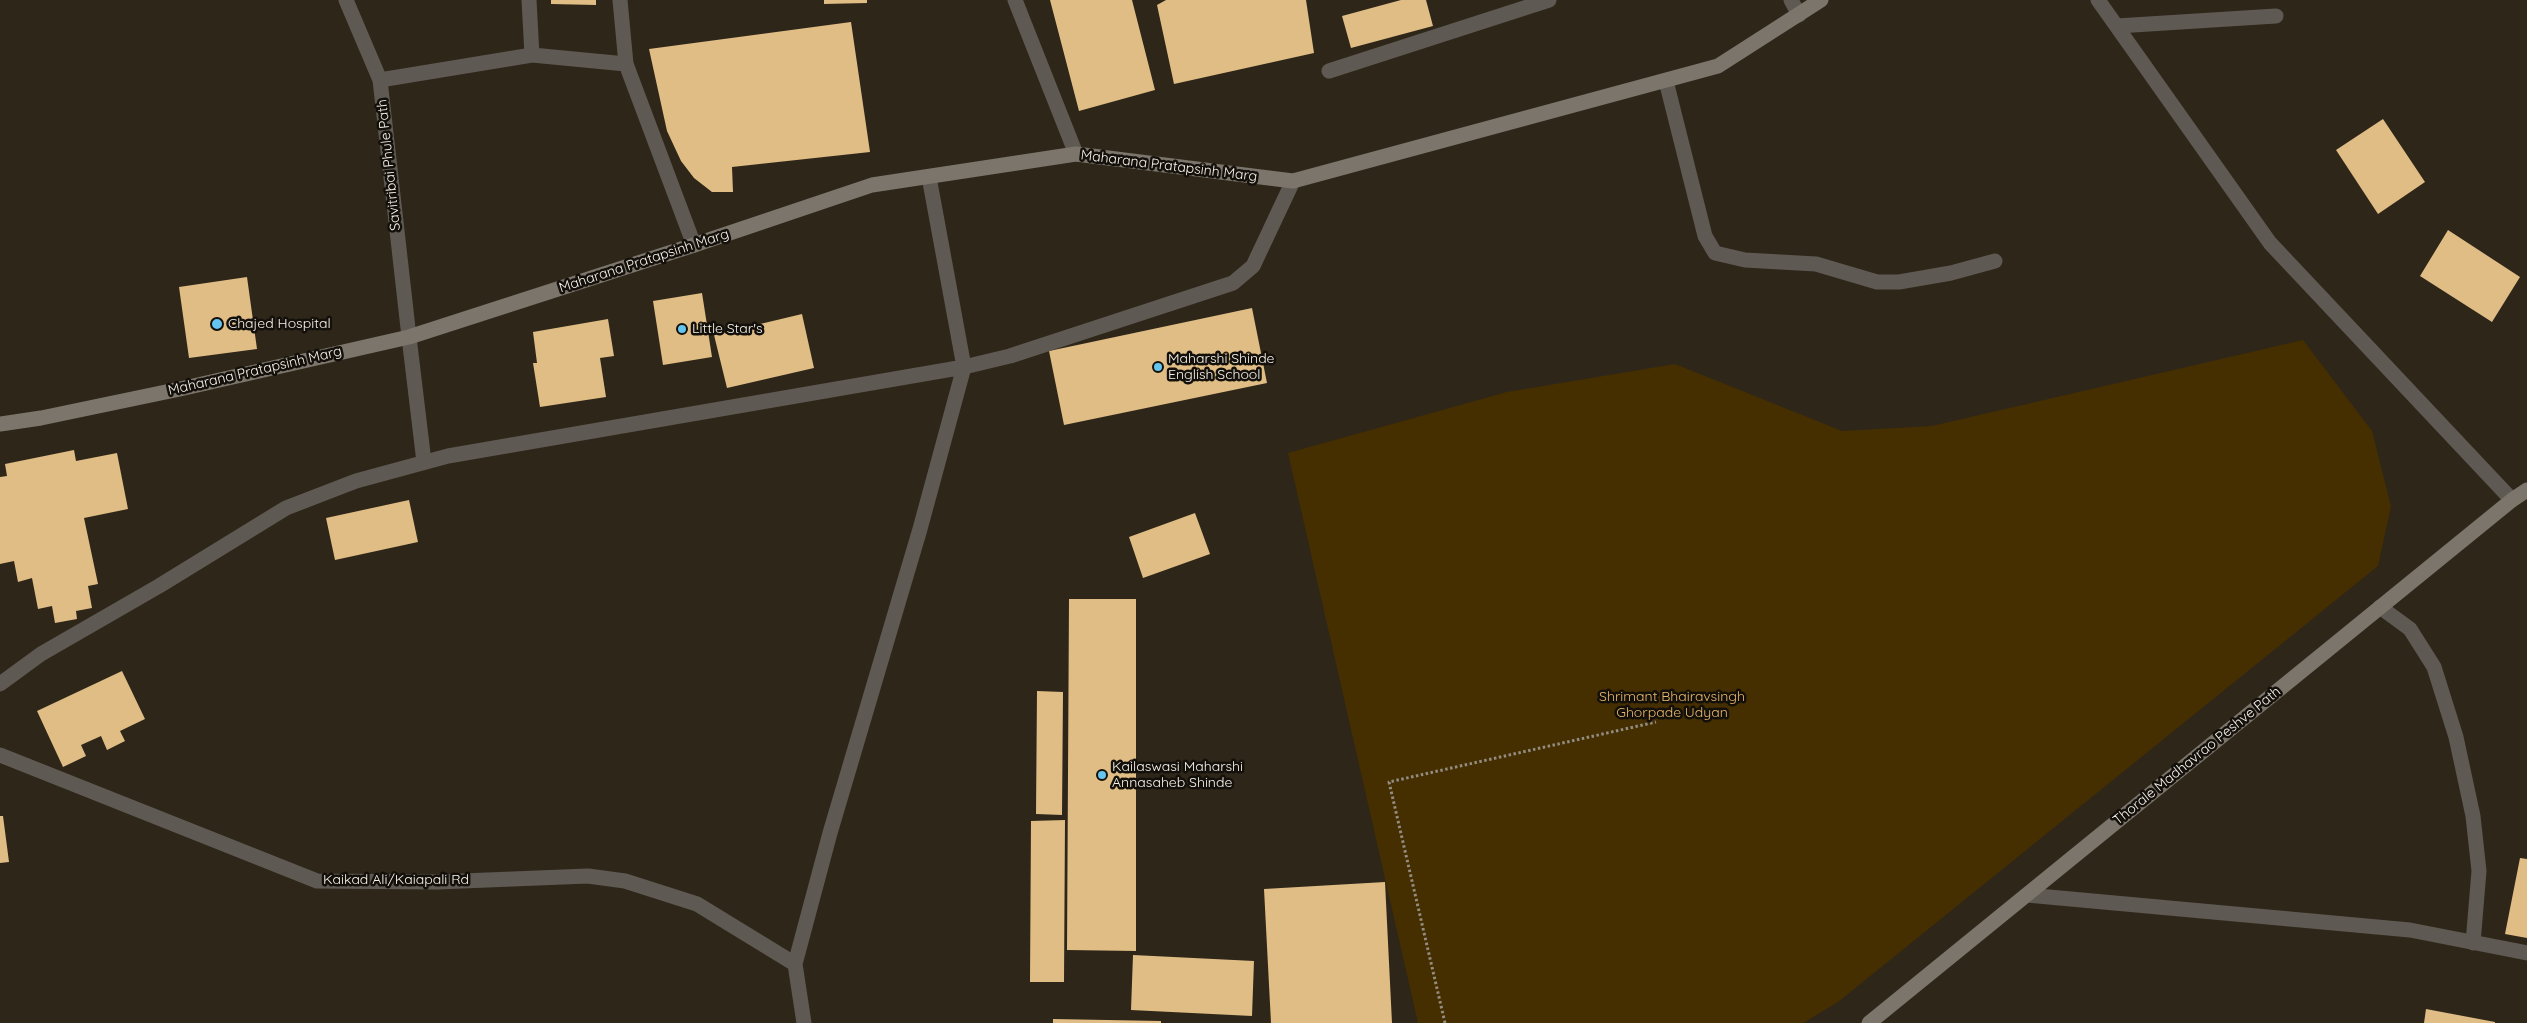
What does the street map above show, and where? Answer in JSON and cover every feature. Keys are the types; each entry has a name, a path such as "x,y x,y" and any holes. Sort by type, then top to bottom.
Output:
{"street":[{"name":"Savitribai Phule Path","path":"346,0 380,80 424,462"},
{"path":"529,0 532,55"},
{"path":"620,0 626,64 694,245"},
{"path":"1015,0 1076,154"},
{"path":"1329,71 1549,0"},
{"path":"1790,0 1799,15"},
{"path":"0,684 41,654 159,586 286,508 356,481 457,454 964,367 1010,356 1233,284 1253,266 1293,181 1718,66 1821,0"},
{"path":"2098,0 2270,243 2512,500"},
{"path":"2116,26 2276,16"},
{"path":"380,80 532,55 626,64"},
{"path":"1666,81 1705,236 1715,253 1745,260 1816,264 1877,282 1899,282 1951,273 1995,261"},
{"name":"Maharana Pratapsinh Marg","path":"0,424 41,418 162,392 409,336 694,245 872,185 1076,154 1293,181"},
{"path":"804,1023 795,964 830,834 920,529 964,367 929,177"},
{"name":"Thorale Madhavrao Peshve Path","path":"1869,1023 2512,500 2527,490"},
{"path":"2380,607 2410,629 2434,667 2456,737 2473,816 2479,871 2474,943"},
{"name":"Kaikad Ali/Kaiapali Rd","path":"0,755 317,881 437,882 588,876 625,881 696,904 795,964"},
{"path":"2027,895 2410,930 2527,953"}],"path":[{"path":"1445,1023 1389,782 1656,722"}],"green space":[{"name":"Shrimant Bhairavsingh Ghorpade Udyan","path":"2303,340 2372,431 2391,506 2378,566 1838,1002 1803,1023 1418,1023 1288,453 1507,392 1675,364 1842,431 1932,426"}],"building":[{"path":"551,0 596,0 596,5 551,4"},
{"path":"824,0 867,0 867,3 824,4"},
{"path":"1050,0 1132,0 1155,90 1079,111"},
{"path":"1166,0 1306,0 1314,53 1174,84 1157,5"},
{"path":"1401,0 1426,0 1433,26 1351,48 1342,16"},
{"path":"851,22 870,152 732,167 733,192 712,192 694,178 681,161 667,131 649,49"},
{"path":"2383,119 2425,182 2378,214 2336,150"},
{"path":"2448,230 2520,277 2492,322 2420,276"},
{"path":"247,277 257,349 189,358 179,287"},
{"name":"Little Star's","path":"702,293 712,357 663,365 653,301"},
{"name":"Maharshi Shinde English School","path":"1252,308 1267,383 1064,425 1049,351"},
{"path":"802,314 814,368 727,388 714,335"},
{"path":"608,319 614,356 600,358 606,397 540,407 533,363 537,363 533,332"},
{"path":"74,450 76,461 117,453 128,509 84,518 98,584 88,586 92,608 76,611 77,619 55,623 52,606 38,609 32,578 18,582 14,561 0,564 0,477 7,476 5,464"},
{"path":"409,500 418,542 335,560 326,518"},
{"path":"1195,513 1210,554 1143,578 1129,537"},
{"name":"Kailaswasi Maharshi Annasaheb Shinde","path":"1069,599 1136,599 1136,951 1067,950"},
{"path":"122,671 145,719 120,731 125,741 107,750 101,736 81,745 86,756 63,767 37,711"},
{"path":"1037,691 1063,692 1062,815 1036,814"},
{"path":"0,816 3,816 9,862 0,863"},
{"path":"1065,820 1064,982 1030,982 1031,821"},
{"path":"2520,858 2527,859 2527,938 2505,934"},
{"path":"1385,882 1392,1023 1271,1023 1264,889"},
{"path":"1133,955 1254,961 1252,1016 1131,1010"},
{"path":"2426,1009 2495,1022 2495,1023 2424,1023"},
{"path":"1053,1019 1161,1021 1161,1023 1053,1023"}],"place":[{"name":"Chajed Hospital","path":"217,324"},
{"name":"Little Star's","path":"682,329"},
{"name":"Maharshi Shinde English School","path":"1158,367"},
{"name":"Kailaswasi Maharshi Annasaheb Shinde","path":"1102,775"}]}
